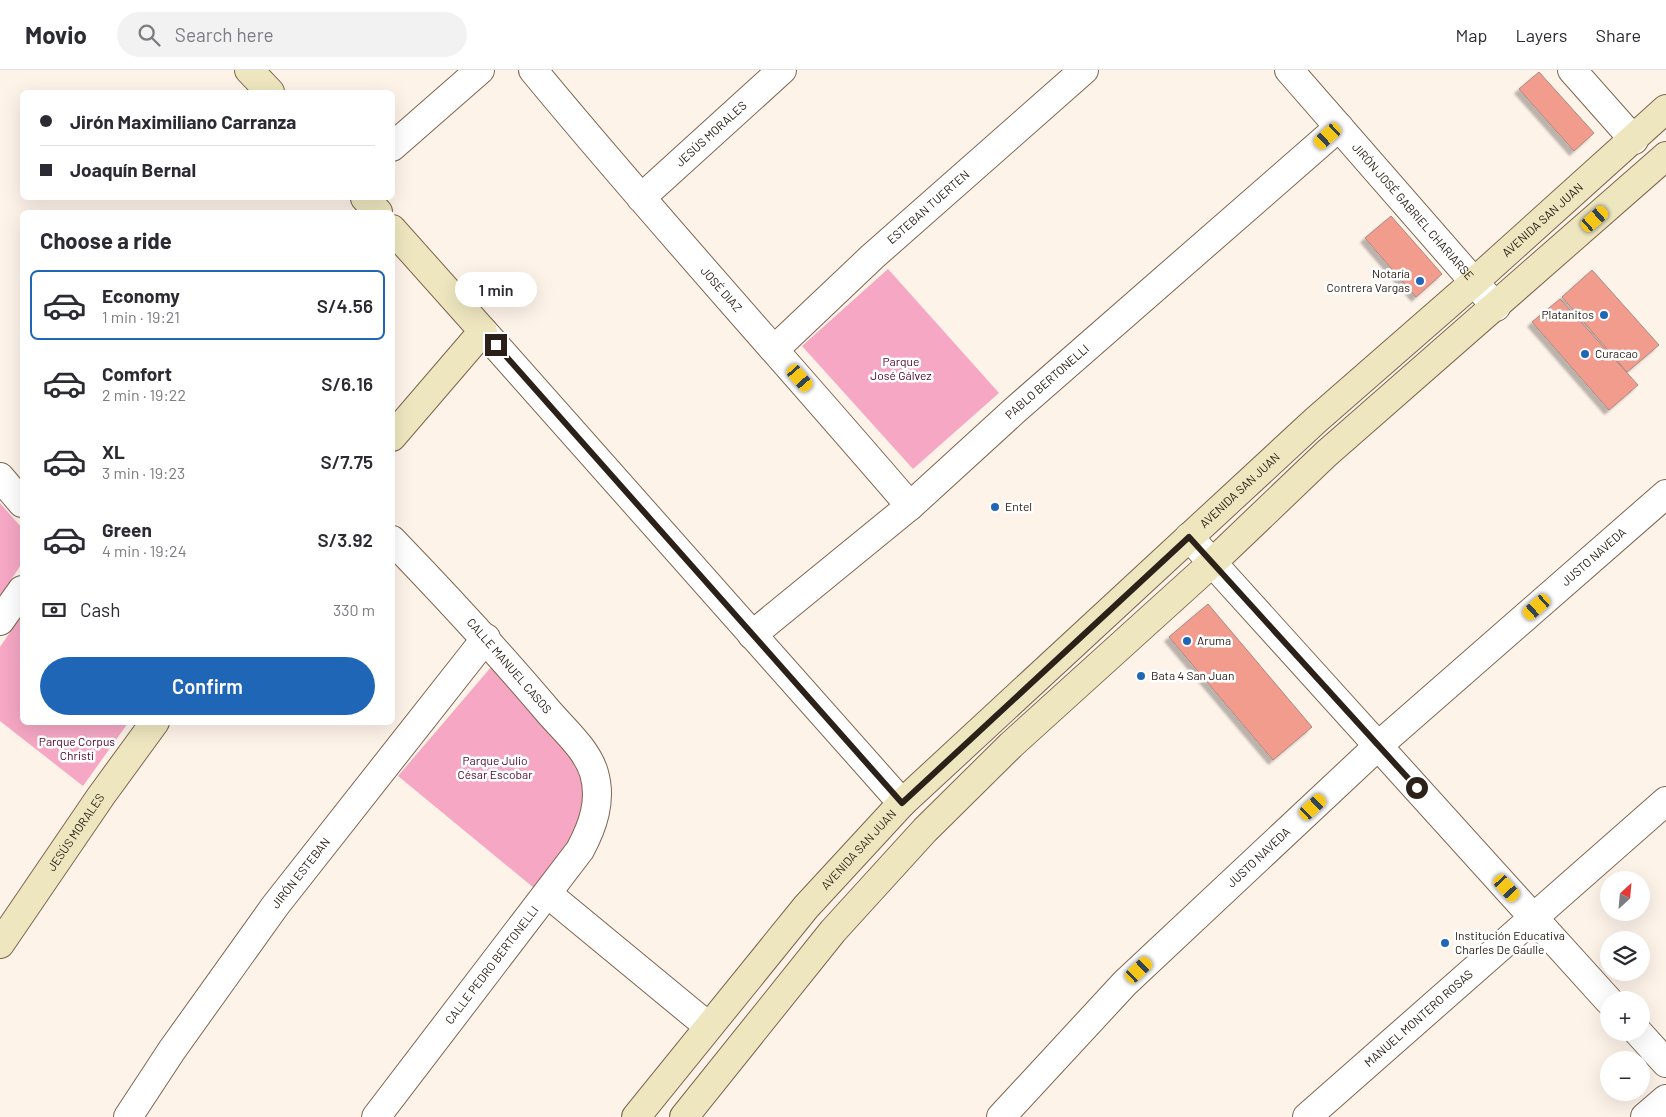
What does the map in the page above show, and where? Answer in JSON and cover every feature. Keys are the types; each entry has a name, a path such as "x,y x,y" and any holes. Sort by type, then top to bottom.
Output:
{"main road":[{"path":"249,70 268,90"},
{"name":"AVENIDA SAN JUAN","path":"636,1117 806,907 902,803 1316,420 1634,140 1666,109"},
{"path":"684,1117 833,931 925,830 1011,745 1212,563 1326,454 1496,307 1666,156"},
{"path":"367,200 376,210"},
{"path":"395,232 484,331 395,434"},
{"name":"JESÚS MORALES","path":"0,944 101,796 153,725"}],"street":[{"path":"395,144 480,70"},
{"name":"JOSÉ DIAZ","path":"533,70 641,198 775,349 910,506"},
{"name":"JESÚS MORALES","path":"641,198 782,70"},
{"name":"ESTEBAN TUERTEN","path":"775,349 872,256 1084,70"},
{"name":"JIRÓN JOSÉ GABRIEL CHARIARSE","path":"1289,70 1496,307"},
{"path":"1572,70 1634,140"},
{"name":"PABLO BERTONELLI","path":"752,635 910,506 1014,411 1339,127"},
{"path":"484,331 902,803"},
{"path":"0,477 20,501"},
{"name":"JUSTO NAVEDA","path":"1001,1117 1125,983 1379,745 1666,494"},
{"path":"1189,537 1600,991"},
{"name":"CALLE MANUEL CASOS","path":"395,543 486,638 589,759 598,787 597,807"},
{"path":"0,621 20,593"},
{"name":"JIRÓN ESTEBAN","path":"128,1117 172,1050 275,906 486,638"},
{"name":"MANUEL MONTERO ROSAS","path":"1307,1117 1666,801"},
{"name":"CALLE PEDRO BERTONELLI","path":"376,1117 461,1003 548,894 589,834 597,807"},
{"path":"548,894 708,1026"},
{"path":"1646,1041 1666,1064"},
{"path":"1645,1117 1666,1098"}],"green space":[{"name":"Parque José Gálvez","path":"888,269 999,393 913,469 802,346"},
{"path":"0,503 20,526 20,566 0,597"},
{"name":"Parque Corpus Christi","path":"20,618 20,725 127,725 83,786 0,721 0,647"},
{"name":"Parque Julio César Escobar","path":"492,666 587,773 584,823 534,888 398,776"}],"building":[{"path":"1539,72 1594,133 1574,151 1519,89"},
{"path":"1391,216 1442,274 1416,297 1365,238"},
{"name":"Platanitos","path":"1592,270 1659,345 1627,372 1562,297"},
{"name":"Curacao","path":"1560,299 1638,385 1609,410 1532,322"},
{"path":"1208,604 1312,727 1273,760 1169,637"}],"place":[{"name":"Notaría Contrera Vargas","path":"1420,281"},
{"name":"Platanitos","path":"1604,315"},
{"name":"Curacao","path":"1585,354"},
{"name":"Entel","path":"995,507"},
{"name":"Aruma","path":"1187,641"},
{"name":"Bata 4 San Juan","path":"1141,676"},
{"name":"Institución Educativa Charles De Gaulle","path":"1445,943"}],"route":[{"path":"496,345 902,803 1189,537 1417,788"}]}
